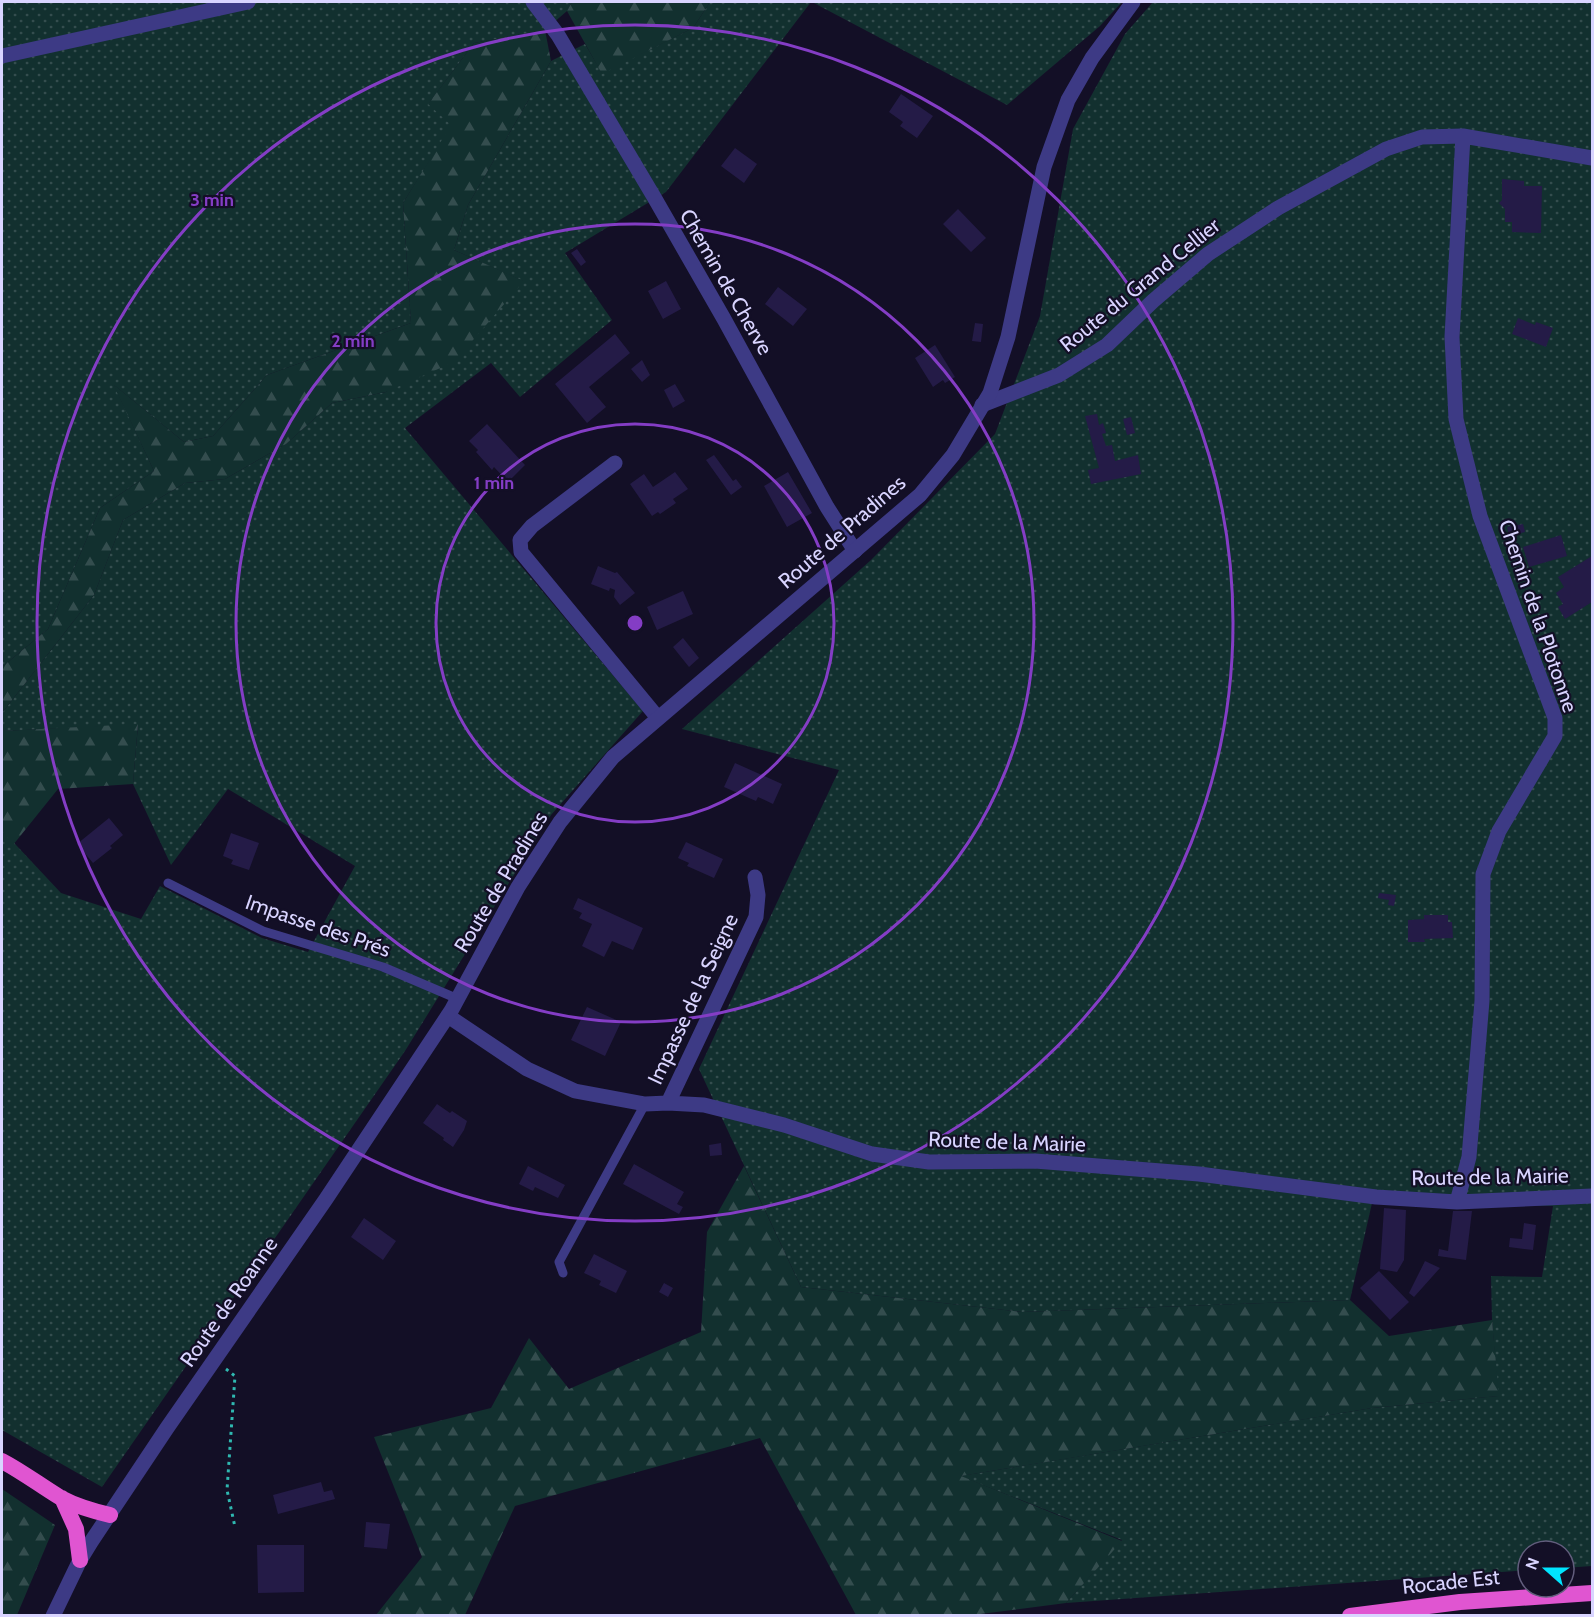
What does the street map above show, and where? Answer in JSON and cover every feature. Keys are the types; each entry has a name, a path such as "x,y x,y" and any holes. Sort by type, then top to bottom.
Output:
{"highway":[{"path":"2,1461 62,1498 79,1506 110,1515"},
{"path":"62,1498 76,1529 80,1560"},
{"name":"Rocade Est","path":"1350,1616 1460,1602 1593,1593"}],"street":[{"path":"2,56 248,2"},
{"name":"Chemin de Cherve","path":"533,2 558,35 724,318 827,507 855,551"},
{"name":"Route de Pradines","path":"448,1016 518,887 560,822 612,757 920,495 953,456 990,393 1008,337 1044,167 1068,100 1092,57 1133,2"},
{"name":"Route du Grand Cellier","path":"982,405 1059,375 1107,345 1153,301 1208,254 1278,208 1386,149 1422,137 1462,136 1593,158"},
{"name":"Chemin de la Plotonne","path":"1457,1202 1469,1157 1482,1001 1483,874 1499,831 1555,736 1555,718 1480,516 1456,419 1452,338 1462,136"},
{"path":"615,462 532,526 520,540 521,552 658,717"},
{"name":"Impasse de la Seigne","path":"668,1103 756,917 758,895 755,877"},
{"name":"Route de la Mairie","path":"448,1016 527,1069 575,1090 645,1104 704,1105 784,1125 872,1154 929,1162 1035,1161 1199,1174 1376,1197 1457,1202 1593,1196"},
{"name":"Route de Roanne","path":"54,1614 80,1560 448,1016"}],"lane":[{"name":"Impasse des Prés","path":"168,883 263,931 383,967 458,999"},
{"path":"563,1273 559,1262 645,1104"}],"path":[{"path":"214,1360 235,1376 227,1490 235,1527"}],"green space":[{"path":"2,2 572,2 567,11 545,30 474,43 429,103 452,125 403,203 411,323 267,375 213,436 184,442 114,385 154,471 100,508 48,629 2,667"},
{"path":"572,2 710,2 693,28 602,74 567,11"},
{"path":"710,2 811,2 666,192 565,253 612,320 520,397 491,363 405,428 643,711 551,815 405,1051 102,1487 2,1430 2,830 61,893 141,919 160,886 262,938 308,952 355,866 228,789 171,865 133,784 138,725 2,731 2,713 94,595 123,520 185,483 225,479 286,444 332,403 386,392 523,281 454,250 468,205 551,61 585,44 602,73 693,28"},
{"path":"812,2 1122,2 1100,26 1007,105"},
{"path":"1153,2 1592,2 1592,1566 1576,1567 1576,1539 1516,1539 1516,1571 1066,1603 1122,1540 960,1476 1372,1408 1498,1396 1491,1276 1542,1277 1553,1206 1372,1203 1350,1300 1022,1312 801,1287 699,1069 839,770 682,729 871,560 995,434 1040,316 1073,129 1125,34"},
{"path":"545,30 551,61 468,205 454,250 524,281 454,362 386,392 332,403 286,444 225,479 185,483 123,520 94,595 2,713 2,667 48,629 100,508 154,471 113,384 184,442 213,436 267,375 411,323 403,203 451,125 428,104 474,43"},
{"path":"138,724 133,784 58,789 13,845 2,830 2,731"},
{"path":"744,1166 801,1287 1022,1312 1350,1300 1389,1336 1492,1320 1499,1396 1372,1408 961,1476 1122,1541 1066,1603 965,1616 856,1615 760,1438 515,1506 465,1615 376,1615 422,1557 374,1437 491,1408 529,1338 569,1389 701,1332 707,1232"},
{"path":"2,1489 55,1525 17,1615 2,1615"}],"building":[{"path":"901,94 933,116 917,138 900,126 903,122 889,112"},
{"path":"735,148 757,164 744,183 721,166"},
{"path":"1502,179 1524,181 1524,186 1542,186 1541,233 1512,232 1512,222 1505,222 1505,209 1499,203 1502,200"},
{"path":"958,209 986,238 971,252 943,224"},
{"path":"577,249 586,262 581,266 571,253"},
{"path":"666,281 681,309 663,319 648,291"},
{"path":"778,287 807,309 793,326 765,304"},
{"path":"1518,318 1535,325 1536,322 1553,328 1546,347 1512,334"},
{"path":"975,323 983,324 981,342 972,341"},
{"path":"615,334 630,353 589,387 606,407 587,423 555,384"},
{"path":"935,345 955,377 945,383 943,380 933,387 915,358"},
{"path":"642,360 650,375 642,382 631,369"},
{"path":"675,384 685,401 673,408 664,390"},
{"path":"1097,414 1099,425 1103,423 1106,433 1102,434 1106,446 1112,445 1115,461 1138,455 1141,474 1091,484 1088,470 1099,468 1085,416"},
{"path":"1131,417 1135,433 1127,435 1123,419"},
{"path":"487,424 525,465 508,482 494,467 492,470 469,441"},
{"path":"714,455 733,481 736,479 742,487 731,495 706,460"},
{"path":"675,472 688,489 673,499 676,503 660,514 658,512 652,516 630,484 644,474 653,487"},
{"path":"788,472 812,513 787,527 764,486"},
{"path":"1523,524 1525,532 1509,536 1507,527"},
{"path":"1561,535 1567,556 1529,567 1523,547"},
{"path":"1592,556 1592,602 1565,619 1558,607 1563,604 1556,593 1564,587 1558,577"},
{"path":"598,566 617,572 635,593 620,605 614,597 615,590 610,588 609,591 591,584"},
{"path":"683,591 693,614 657,630 647,607"},
{"path":"683,638 699,658 689,667 673,647"},
{"path":"735,763 782,784 773,804 758,797 756,801 724,787"},
{"path":"109,818 123,835 110,846 112,848 93,863 77,844"},
{"path":"231,833 259,843 249,870 231,864 233,860 223,856"},
{"path":"686,842 723,859 714,878 687,866 689,863 678,858"},
{"path":"1379,893 1396,895 1394,906 1388,905 1389,900 1378,898"},
{"path":"578,898 643,928 633,950 612,941 604,957 582,946 592,924 579,918 582,913 573,909"},
{"path":"1424,915 1448,915 1448,922 1452,922 1453,938 1408,942 1408,920 1424,919"},
{"path":"587,1007 621,1022 605,1056 571,1040"},
{"path":"437,1104 467,1121 453,1147 423,1123"},
{"path":"721,1143 722,1155 710,1156 709,1145"},
{"path":"634,1164 684,1192 677,1204 683,1207 679,1214 623,1184"},
{"path":"528,1166 565,1185 558,1198 535,1187 533,1191 519,1184"},
{"path":"1384,1208 1406,1210 1404,1260 1397,1272 1380,1269"},
{"path":"1453,1211 1472,1211 1466,1260 1438,1256 1439,1249 1448,1251"},
{"path":"364,1218 396,1241 383,1260 351,1237"},
{"path":"1524,1223 1536,1225 1533,1250 1509,1247 1510,1238 1522,1239"},
{"path":"594,1254 627,1271 616,1293 599,1285 601,1281 584,1273"},
{"path":"1425,1261 1440,1268 1414,1297 1409,1293"},
{"path":"1379,1271 1409,1302 1390,1320 1360,1288"},
{"path":"664,1283 673,1288 668,1297 659,1292"},
{"path":"321,1482 324,1492 332,1490 335,1499 278,1514 273,1495"},
{"path":"366,1522 390,1524 387,1549 364,1547"},
{"path":"257,1545 304,1545 304,1592 258,1593"}]}
